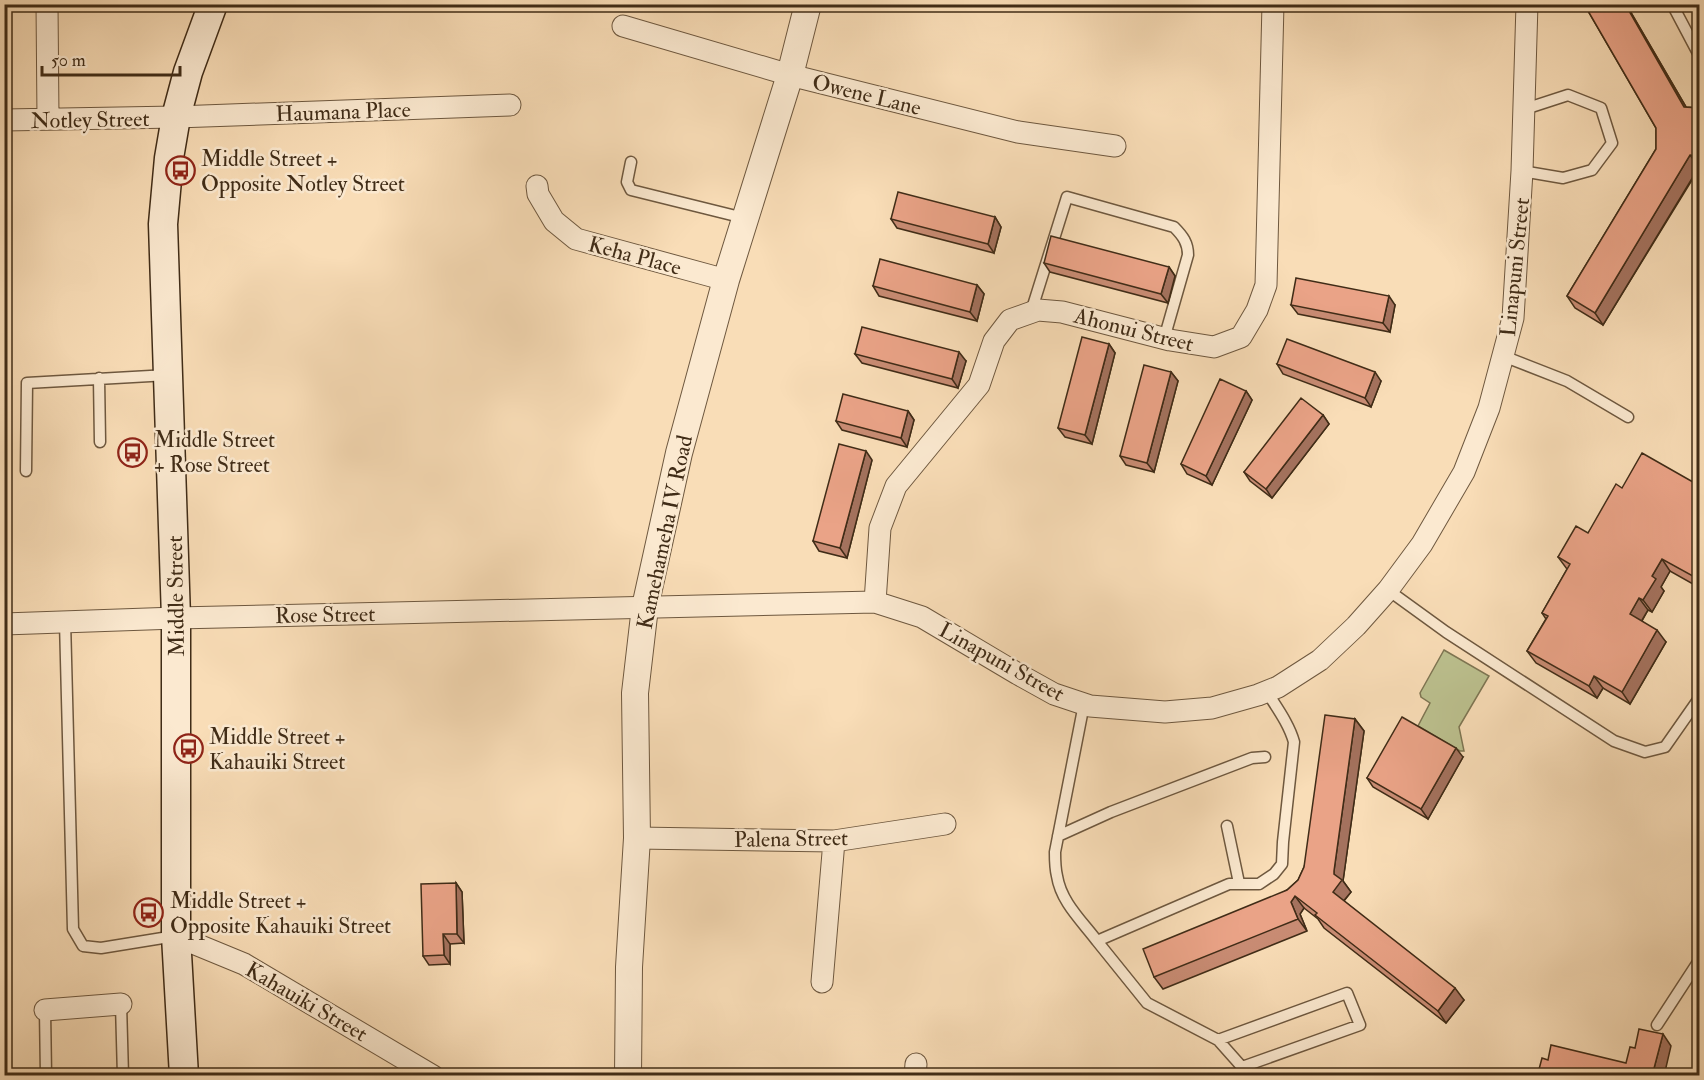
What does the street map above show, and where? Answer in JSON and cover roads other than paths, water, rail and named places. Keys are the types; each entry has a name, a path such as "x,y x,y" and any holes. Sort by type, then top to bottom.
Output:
{"main road":[{"name":"Middle Street","path":"184,1076 176,936 176,618 164,224 169,158 176,117 188,72 213,4"}],"street":[{"path":"47,4 48,119"},
{"name":"Kamehameha IV Road","path":"628,1076 630,967 637,838 635,693 645,607 679,453 726,280 790,75 808,4"},
{"name":"Ahonui Street","path":"875,602 880,528 896,486 979,385 993,341 1011,320 1038,310 1062,312 1164,339 1214,347 1241,337 1257,310 1266,285 1273,4"},
{"name":"Linapuni Street","path":"645,607 875,602 922,617 1054,694 1090,706 1165,712 1212,708 1267,692 1320,660 1356,626 1388,590 1422,544 1464,472 1490,408 1513,318 1525,108 1527,4"},
{"name":"Owene Lane","path":"623,26 790,75 1018,132 1115,146"},
{"name":"Haumana Place","path":"176,117 510,105"},
{"name":"Notley Street","path":"4,120 176,117"},
{"name":"Keha Place","path":"537,186 538,194 554,221 576,239 726,280"},
{"name":"Rose Street","path":"4,624 645,607"},
{"name":"Palena Street","path":"637,838 834,841 945,824"},
{"path":"822,982 834,841"},
{"name":"Kahauiki Street","path":"176,936 244,964 433,1076"},
{"path":"45,1010 121,1004"}],"lane":[{"path":"1672,4 1695,41 1700,57"},
{"path":"1522,171 1563,178 1592,170 1612,143 1601,108 1568,95 1525,108"},
{"path":"631,162 627,182 631,190 745,218"},
{"path":"1031,312 1066,197 1174,227 1182,236 1188,246 1188,255 1164,339"},
{"path":"1503,356 1567,381 1628,417"},
{"path":"26,471 27,383 168,375"},
{"path":"99,378 100,442"},
{"path":"1388,590 1446,632 1614,741 1645,752 1665,747 1700,697"},
{"path":"66,621 73,929 83,946 101,948 176,936"},
{"path":"1097,941 1229,884 1259,884 1274,874 1282,864 1294,742 1284,719 1267,692"},
{"path":"1084,704 1055,852 1057,877 1060,889 1080,921 1147,1004 1218,1040 1242,1067 1360,1025 1347,993 1218,1040"},
{"path":"1058,836 1252,758 1265,757"},
{"path":"1227,826 1239,883"},
{"path":"1657,1025 1700,960"},
{"path":"121,1004 123,1076"},
{"path":"45,1010 46,1076"}],"place":[{"name":"Middle Street + Opposite Notley Street","path":"180,171"},
{"name":"Middle Street + Rose Street","path":"133,452"},
{"name":"Middle Street + Kahauiki Street","path":"188,749"},
{"name":"Middle Street + Opposite Kahauiki Street","path":"149,913"}]}
